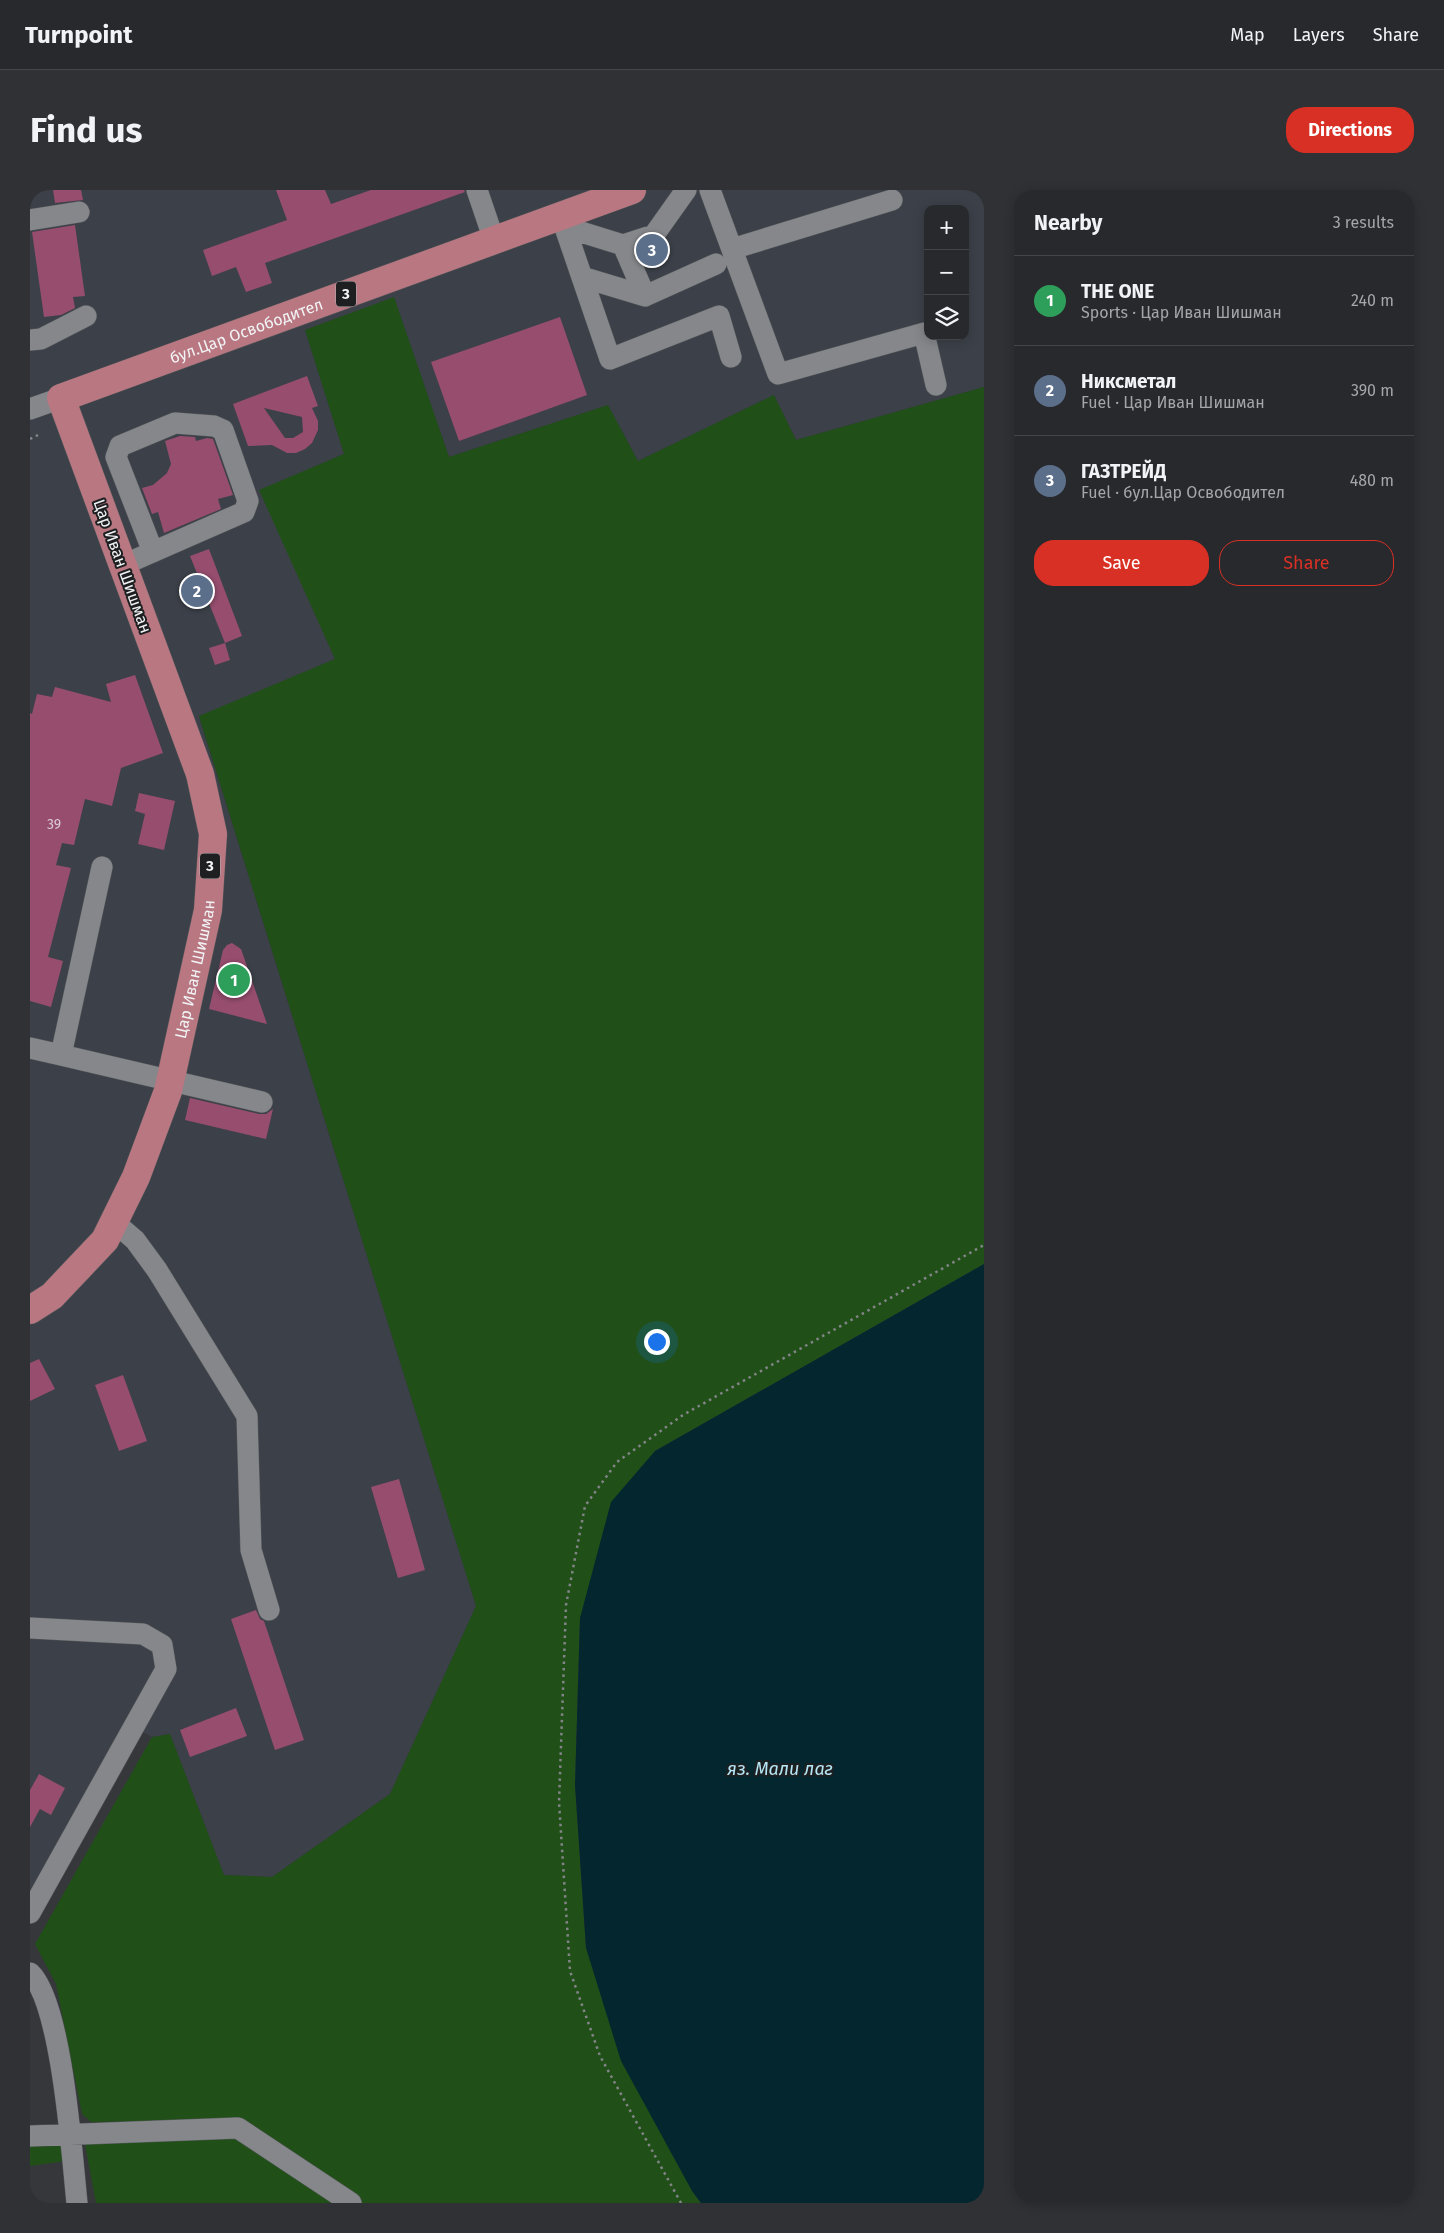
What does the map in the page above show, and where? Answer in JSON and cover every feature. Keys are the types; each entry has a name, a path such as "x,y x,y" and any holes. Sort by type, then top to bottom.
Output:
{"main road":[{"name":"бул.Цар Освободител","path":"61,398 494,240 563,221 615,193"},
{"name":"Цар Иван Шишман","path":"30,1310 52,1296 105,1240 136,1177 170,1080 208,910 212,834 200,774 61,398"}],"street":[{"path":"477,190 494,240"},
{"path":"563,221 624,245 654,235 686,190"},
{"path":"710,190 778,374 924,333 936,385"},
{"path":"732,249 892,200"},
{"path":"30,220 79,212"},
{"path":"563,221 610,360 719,316 731,357"},
{"path":"624,245 645,296"},
{"path":"582,277 645,296 716,264"},
{"path":"30,340 41,339 86,316"},
{"name":"бул.Цар Освободител","path":"30,409 61,398"},
{"path":"123,565 153,552 244,512 248,501 223,430 214,426 175,423 120,446 116,457 153,552"},
{"path":"61,1055 102,867"},
{"path":"30,1048 262,1102"},
{"path":"114,1222 135,1240 157,1270 247,1416 250,1550 269,1610"},
{"path":"30,1628 143,1634 162,1644 166,1668 30,1913"},
{"path":"30,1974 42,1993 52,2020 64,2080 77,2203"},
{"path":"30,2136 238,2128 352,2203"}],"path":[{"path":"30,438 38,436"},
{"path":"681,2203 600,2056 570,1971 559,1792 566,1605 585,1506 617,1462 682,1415 984,1246"}],"shaded area":[{"path":"30,190 984,190 984,387 796,440 774,395 638,461 608,405 449,457 394,298 305,330 344,454 260,490 335,659 199,717 476,1606 390,1794 272,1877 224,1875 170,1734 152,1737 134,1727 30,1913"}],"green space":[{"path":"394,297 449,457 608,405 638,461 774,395 796,440 984,387 984,1264 655,1451 580,1618 575,1785 586,1948 692,2191 701,2203 362,2203 239,2120 91,2122 82,2114 56,1984 35,1944 152,1737 170,1734 224,1875 272,1877 390,1794 476,1606 199,716 335,659 259,490 344,454 305,330"},
{"path":"235,2137 336,2203 96,2203 84,2139"},
{"path":"70,2139 66,2161 30,2166 30,2142"}],"water":[{"name":"яз. Мали лаг","path":"984,1264 984,2203 701,2203 692,2191 621,2061 586,1948 575,1785 580,1618 611,1502 655,1451"}],"building":[{"path":"53,190 81,190 83,200 55,203"},
{"path":"276,190 325,190 331,204 371,190 464,190 465,192 265,263 272,283 246,292 236,267 212,276 203,250 287,220"},
{"path":"75,225 85,296 73,297 75,308 61,315 44,317 32,232"},
{"path":"560,317 587,395 459,441 431,362"},
{"path":"307,376 318,406 312,408 318,421 318,430 312,443 296,453 287,453 272,445 248,446 233,404","holes":["264,408 302,417 303,432 293,438 285,438"]},
{"path":"180,436 195,437 196,441 207,438 213,439 233,495 218,499 221,509 164,533 158,512 152,514 142,488 153,485 167,473 171,464 165,441"},
{"path":"209,549 242,636 225,643 190,556"},
{"path":"225,643 230,660 215,665 209,648"},
{"path":"135,675 163,753 121,768 112,806 85,799 74,845 62,843 56,865 71,868 48,957 63,961 51,1007 30,1001 30,713 32,714 37,694 52,697 55,687 111,702 106,684"},
{"path":"139,793 175,801 164,850 138,844 145,814 135,811"},
{"path":"232,943 241,949 267,1024 209,1009 223,950"},
{"path":"190,1098 259,1114 266,1114 273,1109 266,1139 185,1120"},
{"path":"39,1359 55,1389 30,1401 30,1363"},
{"path":"123,1375 147,1441 119,1451 95,1385"},
{"path":"399,1479 425,1570 398,1578 371,1487"},
{"path":"256,1610 260,1619 264,1621 304,1740 275,1750 231,1619"},
{"path":"236,1708 247,1736 190,1757 180,1730"},
{"path":"39,1774 65,1788 51,1815 40,1809 30,1827 30,1790"}],"place":[{"name":"ГАЗТРЕЙД","path":"652,250"},
{"name":"Никсметал","path":"197,591"},
{"name":"THE ONE","path":"234,980"}]}
